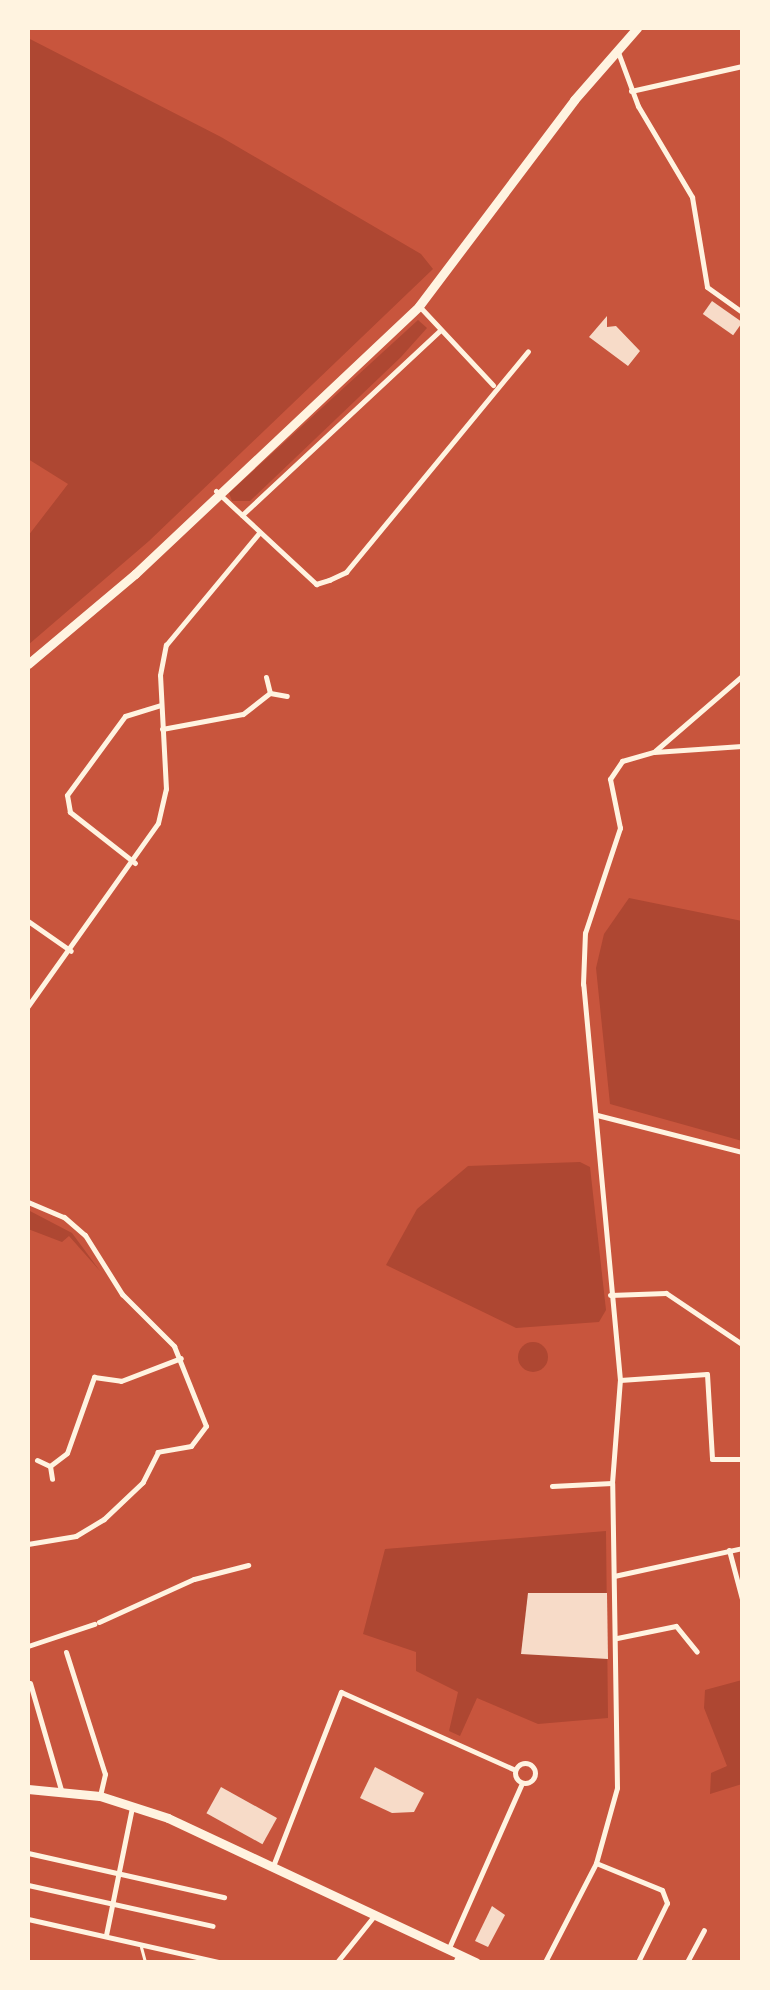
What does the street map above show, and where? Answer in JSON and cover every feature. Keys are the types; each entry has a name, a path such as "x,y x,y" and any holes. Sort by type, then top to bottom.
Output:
{"main road":[{"path":"28,664 135,574 216,491 419,306 637,28"},
{"path":"28,1789 100,1796 133,1805 448,1950 457,1958 476,1962"}],"street":[{"path":"617,51 631,91 692,197 707,287 742,312"},
{"path":"631,91 742,66"},
{"path":"419,306 439,331 493,385"},
{"path":"242,515 439,331"},
{"path":"216,491 316,584 346,572 493,385 528,351"},
{"path":"28,1006 135,863 158,823 166,789 160,705 166,645 180,619 259,533"},
{"path":"654,752 742,676"},
{"path":"266,677 270,693"},
{"path":"162,729 243,714 270,693 287,696"},
{"path":"135,863 70,812 67,795 125,716 160,705"},
{"path":"545,1962 596,1863 617,1788 617,1638 612,1483 620,1380 583,984 585,933 620,828 610,779 622,761 654,752 742,746"},
{"path":"28,921 71,951"},
{"path":"597,1115 742,1152"},
{"path":"28,1202 64,1217 85,1235 122,1294 181,1358 204,1414 199,1441 158,1452 128,1498 76,1536 28,1544"},
{"path":"610,1295 666,1293 742,1344"},
{"path":"50,1466 67,1453 94,1377 121,1381 181,1358"},
{"path":"620,1380 707,1374 712,1459 742,1459"},
{"path":"37,1460 50,1466"},
{"path":"50,1466 52,1479"},
{"path":"552,1486 612,1483"},
{"path":"614,1576 742,1548"},
{"path":"729,1550 742,1599"},
{"path":"28,1646 96,1623 194,1579 248,1565"},
{"path":"617,1638 676,1626 697,1652"},
{"path":"66,1652 105,1774 100,1796"},
{"path":"30,1683 62,1793"},
{"path":"272,1867 341,1692 515,1770 522,1783"},
{"path":"448,1950 522,1783 534,1779 534,1767 524,1763 515,1770"},
{"path":"106,1935 133,1805"},
{"path":"28,1853 224,1897"},
{"path":"596,1863 662,1890 667,1903 638,1962"},
{"path":"28,1885 213,1926"},
{"path":"337,1962 374,1916"},
{"path":"28,1919 219,1962"},
{"path":"687,1962 704,1930"}],"lane":[{"path":"142,1943 145,1962"}],"shaded area":[{"path":"28,38 221,137 421,254 433,269 149,541 28,645 28,536 68,484 28,459"},
{"path":"418,320 427,328 401,357 250,501 232,501 229,493"},
{"path":"629,898 742,921 742,1141 610,1104 596,968 604,934"},
{"path":"580,1162 590,1167 606,1310 599,1322 516,1328 386,1265 417,1209 468,1166"},
{"path":"28,1210 72,1233 100,1271 69,1236 62,1242 28,1229"},
{"path":"533,1342 539,1343 547,1351 547,1363 539,1371 533,1372 527,1371 519,1363 518,1357 519,1351 527,1343"},
{"path":"606,1531 608,1718 538,1724 477,1698 460,1736 449,1731 458,1692 416,1671 416,1652 363,1634 385,1549"},
{"path":"742,1680 742,1784 710,1794 711,1773 727,1766 704,1708 705,1690"}],"building":[{"path":"712,301 742,322 733,335 703,314"},
{"path":"607,316 607,327 616,326 640,351 628,366 589,337"},
{"path":"528,1593 607,1593 608,1659 521,1654"},
{"path":"375,1767 424,1793 414,1812 392,1813 360,1798"},
{"path":"221,1787 277,1818 262,1844 206,1813"},
{"path":"492,1906 505,1915 488,1947 475,1941"}]}
